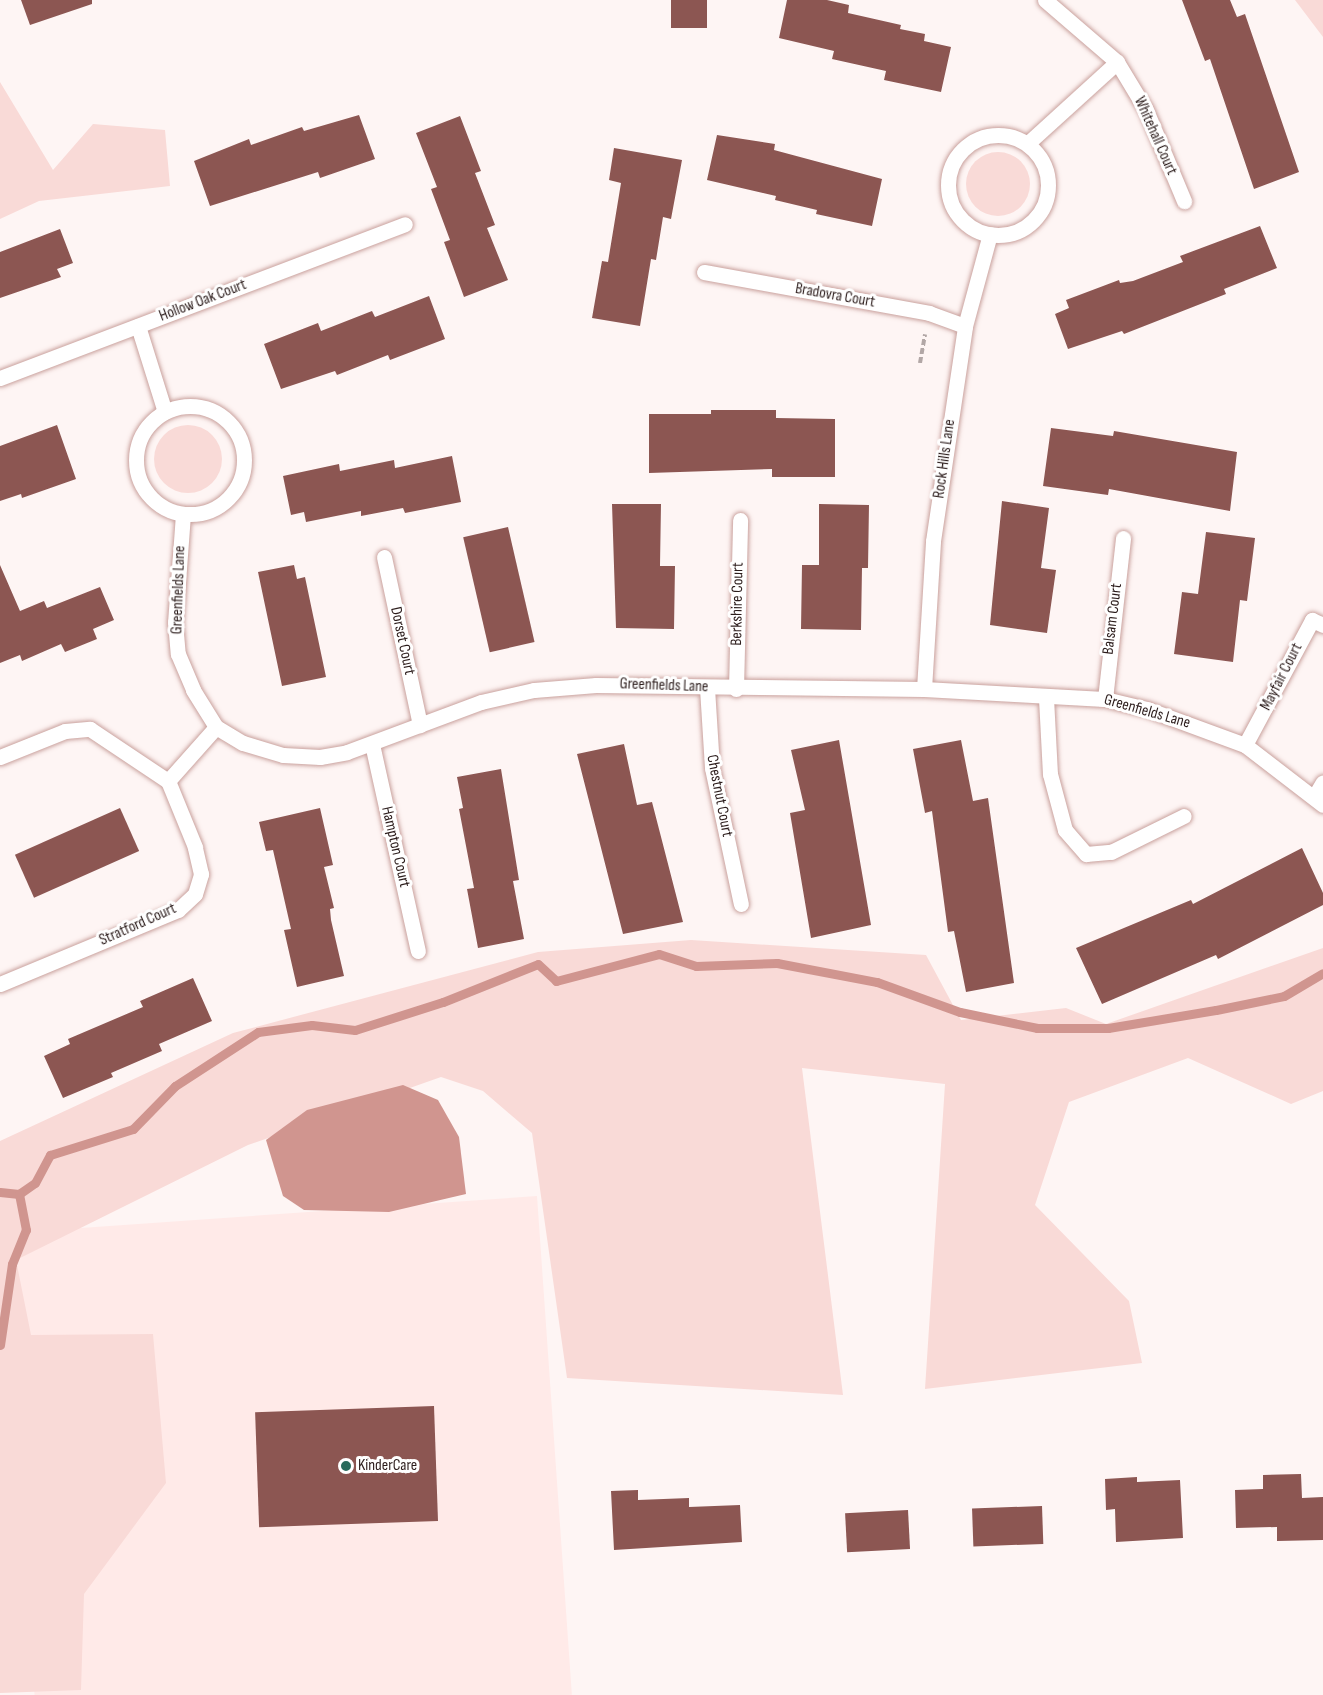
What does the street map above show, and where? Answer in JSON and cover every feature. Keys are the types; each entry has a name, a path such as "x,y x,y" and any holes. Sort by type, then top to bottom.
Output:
{"lane":[{"name":"Whitehall Court","path":"1045,0 1117,62 1146,110 1184,201"},
{"path":"1027,144 1117,62"},
{"path":"994,134 1027,144 1046,168 1046,200 1028,225 1014,232 990,234 968,225 956,213 947,179 952,162 970,143 994,134"},
{"name":"Hollow Oak Court","path":"0,378 405,224"},
{"name":"Rock Hills Lane","path":"924,689 933,541 965,326 990,234"},
{"name":"Bradovra Court","path":"704,272 929,313 965,326"},
{"path":"138,326 165,412"},
{"path":"191,407 217,414 231,426 244,460 236,486 218,506 201,513 183,514 166,509 152,499 137,469 141,436 165,412 191,407"},
{"name":"Greenfields Lane","path":"183,514 175,622 178,654 193,690 216,727 243,743 283,755 320,757 372,744 481,702 534,690 596,685 736,689 924,689 1046,698 1104,699 1186,721 1245,745 1318,801"},
{"name":"Berkshire Court","path":"736,689 740,520"},
{"name":"Balsam Court","path":"1104,699 1124,538"},
{"name":"Dorset Court","path":"384,557 420,725"},
{"name":"Mayfair Court","path":"1245,745 1312,620 1323,625"},
{"name":"Chestnut Court","path":"707,688 712,768 741,904"},
{"path":"1046,698 1050,774 1065,830 1086,854 1111,852 1184,816"},
{"path":"0,758 65,731 90,729 168,782 216,727"},
{"name":"Hampton Court","path":"372,744 418,951"},
{"name":"Stratford Court","path":"0,984 178,910 195,894 201,874 195,847 168,782"},
{"path":"1318,801 1323,782"}],"path":[{"path":"920,363 925,334"}],"shaded area":[{"path":"1295,0 1323,0 1323,37"},
{"path":"0,82 53,170 93,124 165,130 170,186 39,201 0,219"},
{"path":"992,152 1004,152 1021,161 1028,172 1030,184 1028,196 1021,207 1004,216 992,216 980,211 971,202 966,190 966,178 971,166 980,157"},
{"path":"188,425 201,428 212,435 219,446 222,459 219,472 212,483 201,490 188,493 175,490 164,483 157,472 154,459 157,446 164,435 175,428"},
{"path":"691,940 926,955 961,1020 1066,1008 1106,1024 1323,948 1323,1091 1291,1104 1188,1058 1069,1102 1035,1205 1129,1301 1142,1363 925,1389 945,1084 802,1068 843,1395 567,1378 532,1133 483,1091 441,1077 248,1145 16,1260 31,1335 153,1334 166,1483 84,1594 81,1690 0,1693 0,1141 233,1033 538,952"},
{"path":"403,1085 438,1100 459,1137 466,1194 389,1212 304,1210 283,1196 266,1140 307,1110"},
{"path":"537,1196 572,1695 35,1695 2,1233"}],"building":[{"path":"21,0 92,0 92,4 30,25"},
{"path":"671,0 707,0 707,28 671,28"},
{"path":"787,0 827,0 849,5 848,13 901,25 900,29 925,34 924,41 951,47 941,92 884,80 886,71 832,59 834,51 779,38"},
{"path":"1182,0 1230,0 1237,17 1245,14 1299,172 1254,189 1210,59 1205,61"},
{"path":"359,115 375,159 320,178 318,172 210,206 194,161 249,139 251,145 302,127 304,131"},
{"path":"460,116 481,171 475,173 495,225 487,228 508,280 464,297 444,242 450,240 431,189 437,187 416,133"},
{"path":"717,135 775,144 774,150 882,179 872,226 816,214 817,210 775,200 776,196 707,180"},
{"path":"614,148 682,160 671,219 663,217 656,260 651,259 640,326 592,318 602,261 608,262 621,183 609,180"},
{"path":"1260,226 1277,268 1224,289 1226,294 1124,334 1122,331 1068,349 1055,314 1069,308 1066,300 1119,280 1120,283 1133,281 1183,262 1180,256"},
{"path":"60,229 73,263 57,269 61,277 0,298 0,252"},
{"path":"429,296 445,339 390,360 388,355 337,375 335,371 281,389 264,344 318,323 321,331 372,311 375,317"},
{"path":"711,410 776,410 776,418 835,419 835,477 772,477 772,469 649,473 649,414 711,414"},
{"path":"57,425 76,479 22,498 21,494 0,501 0,446"},
{"path":"1051,428 1113,436 1114,431 1237,452 1230,511 1109,489 1108,495 1043,486"},
{"path":"452,456 461,502 405,513 403,508 361,516 361,511 306,522 304,512 291,515 283,476 339,464 340,471 394,460 395,468"},
{"path":"1002,501 1049,508 1041,568 1056,570 1047,633 990,625"},
{"path":"612,504 661,504 660,566 675,566 674,629 616,628"},
{"path":"819,504 869,505 868,568 862,568 861,630 801,629 802,565 819,565"},
{"path":"508,527 535,642 490,652 463,537"},
{"path":"1206,532 1255,538 1247,601 1240,600 1233,662 1174,654 1182,592 1198,594"},
{"path":"0,565 20,611 44,601 47,608 100,587 114,620 93,629 97,639 65,652 61,644 22,661 20,655 0,663"},
{"path":"294,565 297,579 305,577 326,677 282,686 258,572"},
{"path":"839,740 871,925 811,938 790,813 805,810 791,750"},
{"path":"961,740 973,801 988,798 1014,983 966,992 954,931 948,932 932,811 925,813 913,749"},
{"path":"624,744 637,805 652,802 683,922 623,934 577,754"},
{"path":"501,769 519,880 513,881 524,939 478,948 467,889 474,888 459,809 463,808 457,777"},
{"path":"120,808 139,851 34,898 15,855"},
{"path":"320,808 333,865 324,867 334,908 330,909 331,920 344,976 297,987 284,930 291,929 273,850 266,851 259,822"},
{"path":"1302,848 1323,893 1323,905 1218,959 1216,955 1102,1004 1076,948 1191,900 1193,904"},
{"path":"193,978 212,1021 159,1044 162,1051 111,1073 113,1077 63,1098 44,1056 70,1044 68,1039 143,1007 140,1001"},
{"name":"KinderCare","path":"434,1406 438,1521 259,1527 255,1412"},
{"path":"1301,1474 1302,1498 1323,1497 1323,1540 1277,1541 1277,1527 1236,1528 1235,1490 1263,1489 1263,1475"},
{"path":"1137,1477 1137,1482 1180,1480 1183,1538 1116,1542 1115,1509 1106,1510 1105,1479"},
{"path":"638,1490 638,1500 689,1498 689,1507 740,1505 742,1542 614,1550 611,1491"},
{"path":"1042,1506 1043,1544 973,1546 972,1508"},
{"path":"908,1510 910,1549 847,1552 845,1513"}],"waterway":[{"path":"0,1192 19,1194 35,1183 50,1155 133,1129 175,1086 258,1032 312,1025 355,1030 443,1002 538,964 556,981 659,954 696,966 777,963 877,982 960,1012 1037,1028 1108,1028 1216,1010 1284,996 1323,973"},
{"path":"0,1345 12,1264 26,1230 19,1194"}],"place":[{"name":"KinderCare","path":"346,1466"}]}
